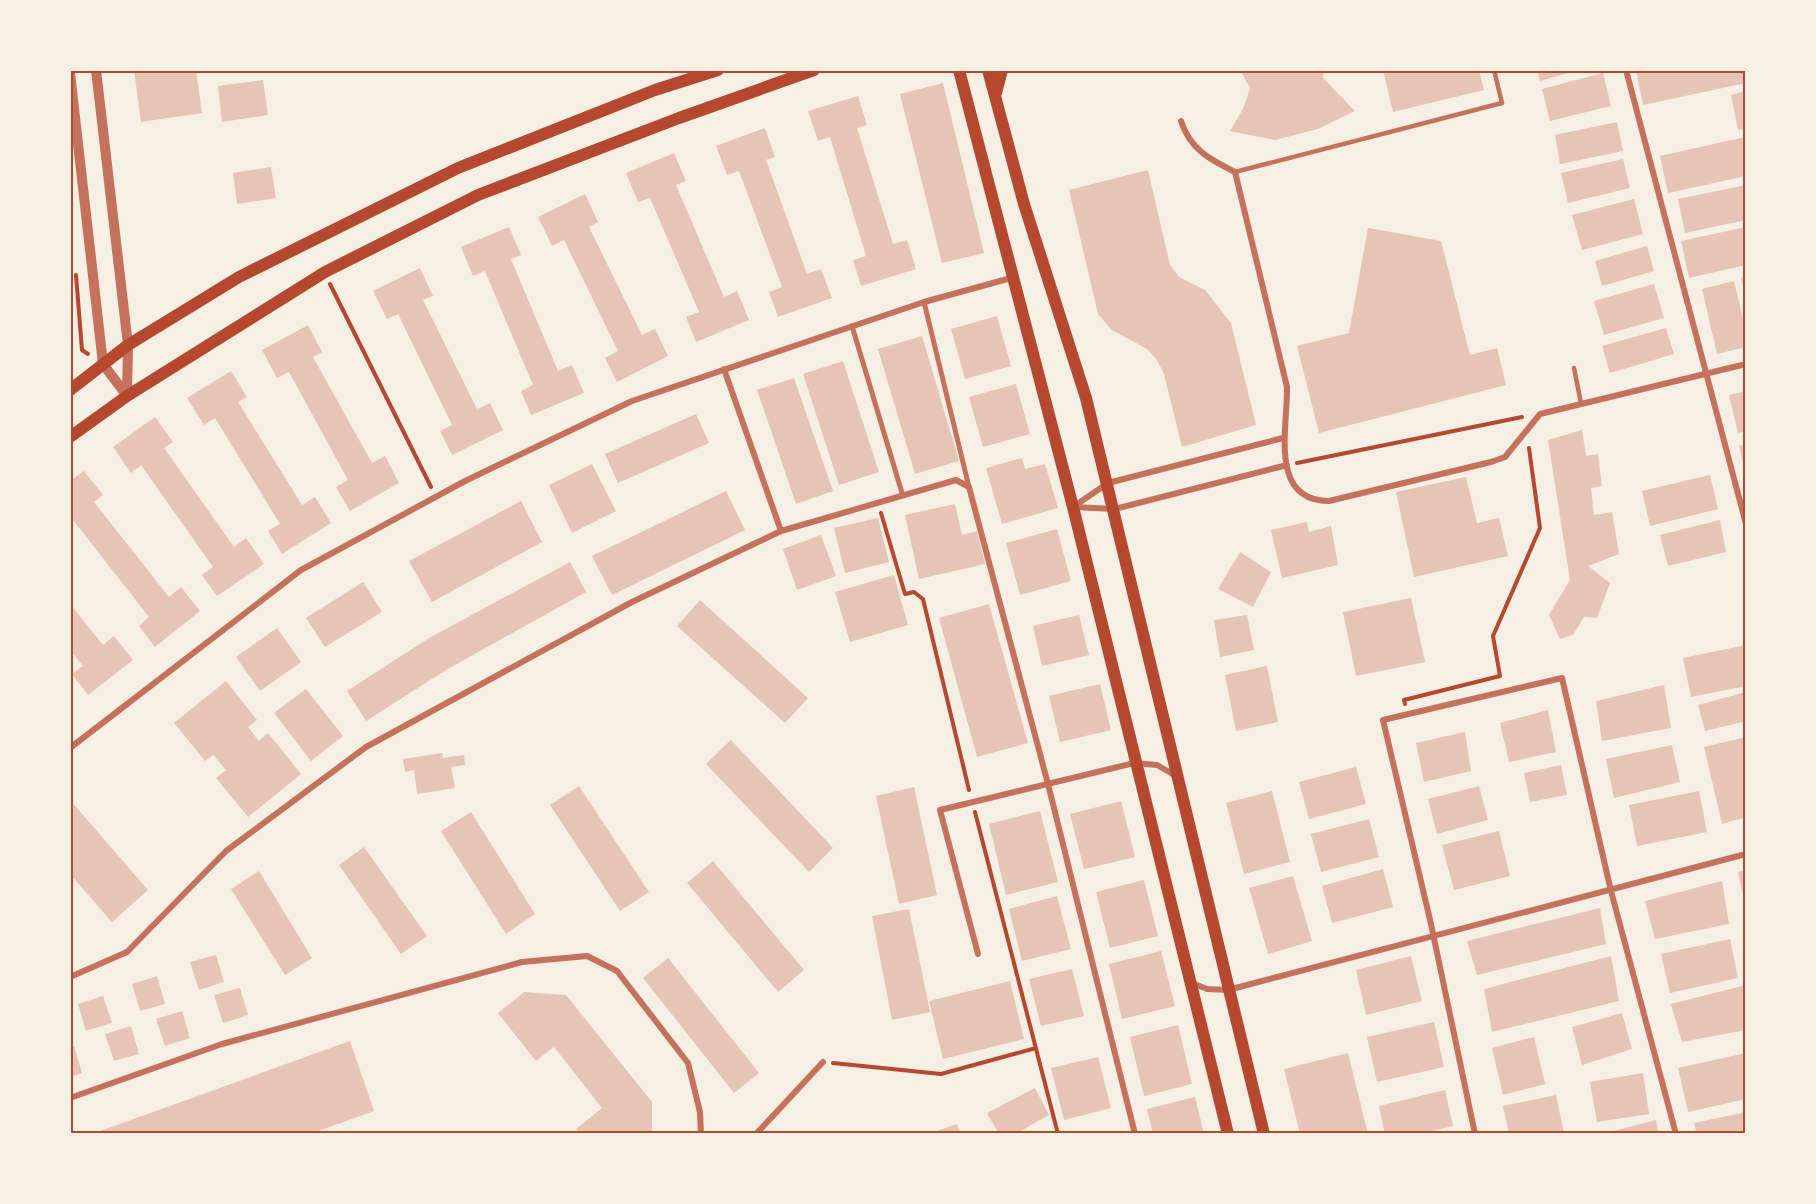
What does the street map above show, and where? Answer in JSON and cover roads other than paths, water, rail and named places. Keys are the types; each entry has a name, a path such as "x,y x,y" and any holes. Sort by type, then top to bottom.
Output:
{"main road":[{"path":"70,390 128,345 239,277 458,168 655,90 718,70"},
{"path":"70,437 127,396 324,272 478,195 679,117 814,70"},
{"path":"959,70 1011,278 1073,507 1134,763 1228,1134"},
{"path":"988,70 1024,204 1077,365 1115,509 1176,776 1264,1134"},
{"path":"995,97 1002,70"}],"street":[{"path":"96,70 128,345 127,396"},
{"path":"1626,70 1704,374 1746,524"},
{"path":"70,73 103,364 127,396"},
{"path":"1181,121 1185,133 1202,154 1234,172 1287,387 1288,411 1283,438 1287,465 1294,487 1302,495 1315,501 1329,501 1505,457 1540,414 1746,364"},
{"path":"70,748 301,570 436,497 632,400 924,302 1011,278"},
{"path":"924,302 969,487 1048,784 1135,1134"},
{"path":"852,326 902,493"},
{"path":"723,369 781,531"},
{"path":"1073,507 1108,483 1283,438"},
{"path":"1073,507 1115,509 1287,465"},
{"path":"70,977 127,952 226,851 366,747 632,602 781,531 902,493 956,480 969,487"},
{"path":"1475,1134 1434,936 1383,720 1562,678 1611,891 1677,1134"},
{"path":"978,954 940,810 1134,763 1157,765 1176,776"},
{"path":"1189,981 1208,989 1228,990 1746,854"},
{"path":"70,1098 222,1044 522,962 587,956 617,971 688,1063 700,1112 700,1134"},
{"path":"756,1134 823,1062"}],"lane":[{"path":"1234,172 1502,103 1494,70"},
{"path":"1574,368 1581,404"}]}
